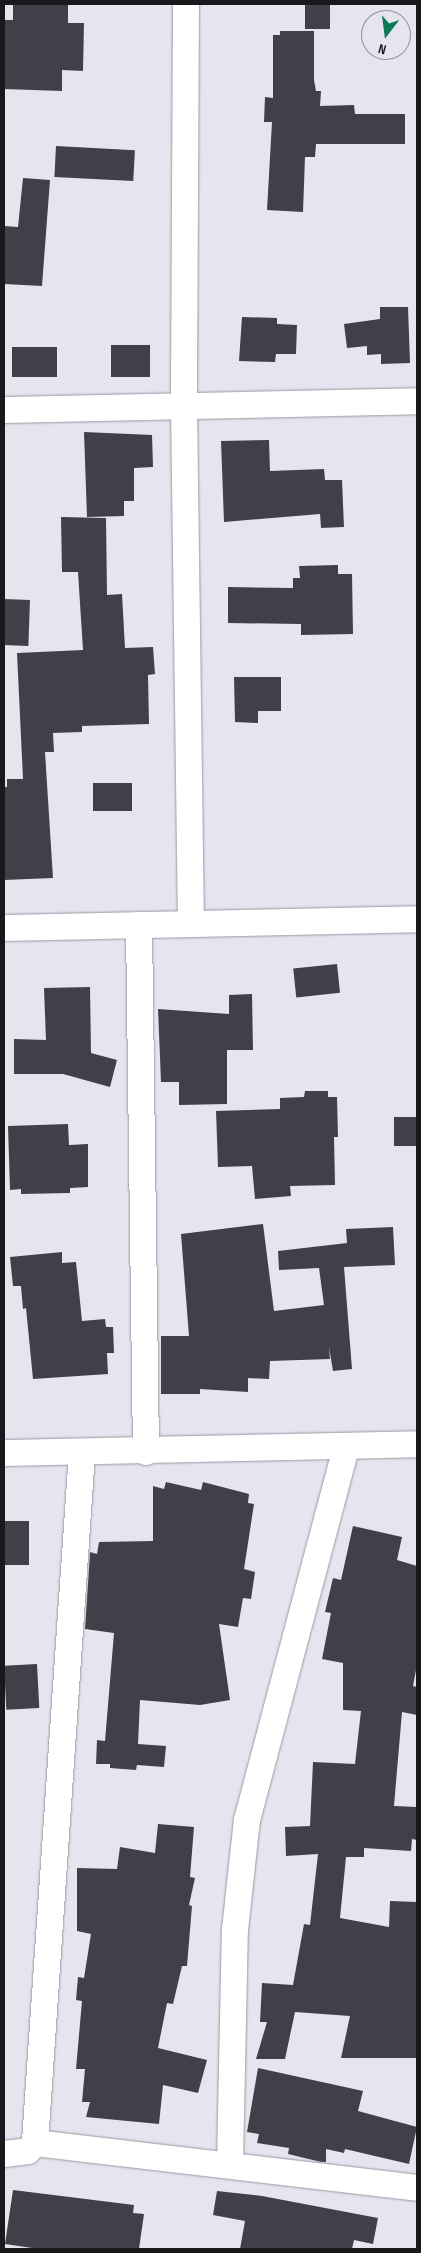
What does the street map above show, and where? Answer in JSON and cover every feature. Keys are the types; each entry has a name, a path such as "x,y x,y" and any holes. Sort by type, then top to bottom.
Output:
{"street":[{"path":"186,4 184,406 191,924"},
{"path":"4,410 417,402"},
{"path":"4,928 417,919"},
{"path":"139,925 146,1452"},
{"path":"4,1454 417,1444"},
{"path":"230,2163 235,1930 247,1820 346,1447"},
{"path":"4,2154 28,2151 35,2143 82,1453"},
{"path":"35,2143 230,2163 417,2188"}],"building":[{"path":"13,4 68,4 68,23 84,23 83,71 62,70 62,91 4,89 4,20 13,20"},
{"path":"305,4 330,4 330,29 305,29"},
{"path":"280,31 314,31 314,80 316,91 321,91 320,106 354,105 355,114 405,114 405,144 316,144 315,157 305,157 303,212 267,210 272,122 264,122 265,97 273,98 273,35 280,35"},
{"path":"56,146 135,150 133,181 54,177"},
{"path":"23,178 50,180 42,286 4,284 4,226 18,227"},
{"path":"380,307 408,307 410,363 381,364 381,354 367,355 367,346 347,348 344,324 380,319"},
{"path":"242,317 277,318 277,324 297,325 296,354 276,354 275,362 239,361"},
{"path":"111,345 150,345 150,377 111,377"},
{"path":"12,347 57,347 57,377 12,377"},
{"path":"84,432 152,435 153,467 134,468 134,501 124,501 124,516 87,517"},
{"path":"269,440 270,471 324,469 325,480 342,480 344,527 321,528 320,514 224,522 221,441"},
{"path":"61,517 106,518 107,595 122,594 125,648 153,647 155,674 148,675 149,724 82,726 82,732 53,733 54,752 45,752 53,878 4,880 4,787 7,787 7,779 23,779 17,653 83,650 78,572 62,572"},
{"path":"338,565 338,574 352,574 353,634 301,635 301,624 228,623 228,587 293,588 293,578 300,578 299,566"},
{"path":"4,599 30,600 28,646 4,645"},
{"path":"234,677 281,677 281,711 258,711 258,723 235,722"},
{"path":"93,783 132,783 132,811 93,811"},
{"path":"337,964 340,993 296,997 293,969"},
{"path":"90,987 91,1053 117,1060 110,1087 63,1074 14,1074 14,1039 46,1040 44,988"},
{"path":"252,994 253,1050 227,1050 227,1104 179,1105 179,1082 161,1082 158,1009 229,1014 229,995"},
{"path":"305,1091 328,1091 328,1097 337,1097 338,1137 334,1137 335,1185 290,1186 291,1196 255,1199 252,1166 218,1167 216,1111 280,1109 280,1098 304,1097"},
{"path":"394,1117 417,1117 417,1146 394,1146"},
{"path":"68,1124 69,1145 88,1144 88,1187 70,1188 70,1193 21,1194 21,1189 10,1190 8,1126"},
{"path":"263,1224 274,1311 324,1305 319,1268 279,1270 278,1251 347,1243 346,1229 393,1227 395,1265 344,1267 352,1369 333,1371 329,1347 330,1359 270,1361 269,1379 248,1378 248,1392 200,1389 200,1394 161,1394 161,1336 189,1336 181,1234"},
{"path":"62,1252 62,1263 76,1262 82,1321 105,1319 106,1327 113,1327 114,1353 107,1353 108,1374 33,1379 26,1308 23,1309 21,1286 13,1286 10,1257"},
{"path":"166,1482 201,1490 203,1482 249,1494 248,1503 254,1504 244,1569 255,1572 251,1599 243,1598 238,1627 219,1624 230,1700 200,1705 140,1700 138,1744 166,1746 164,1767 137,1765 136,1770 110,1768 110,1764 96,1764 97,1740 105,1741 114,1633 85,1629 90,1552 97,1554 99,1542 153,1541 153,1486 164,1489"},
{"path":"4,1521 29,1521 29,1565 4,1565"},
{"path":"353,1526 402,1537 397,1560 417,1566 417,1665 413,1686 417,1687 417,1715 402,1712 394,1806 417,1807 417,1840 412,1839 411,1851 364,1848 364,1857 346,1857 340,1918 389,1927 390,1901 417,1902 417,2058 341,2058 350,2016 295,2012 285,2059 256,2059 267,2022 260,2022 262,1983 293,1985 304,1924 310,1925 318,1854 286,1856 285,1827 310,1826 313,1762 355,1764 361,1711 343,1710 343,1663 322,1659 331,1613 325,1612 333,1578 341,1580"},
{"path":"37,1664 39,1708 6,1710 4,1666"},
{"path":"158,1824 194,1827 190,1877 195,1878 189,1905 192,1906 187,1966 182,1966 173,2004 167,2003 158,2048 207,2060 198,2093 163,2085 159,2124 86,2117 90,2102 82,2102 85,2069 76,2069 82,2001 76,2000 78,1977 84,1978 91,1934 77,1931 77,1868 117,1869 120,1847 155,1853"},
{"path":"258,2068 363,2091 358,2111 417,2127 409,2164 345,2149 344,2153 326,2149 326,2162 321,2162 288,2154 289,2148 257,2143 259,2134 247,2132"},
{"path":"13,2190 134,2205 133,2213 144,2214 139,2249 39,2249 5,2244"},
{"path":"217,2191 262,2196 378,2218 373,2244 354,2240 352,2249 240,2249 245,2221 213,2215"}]}
